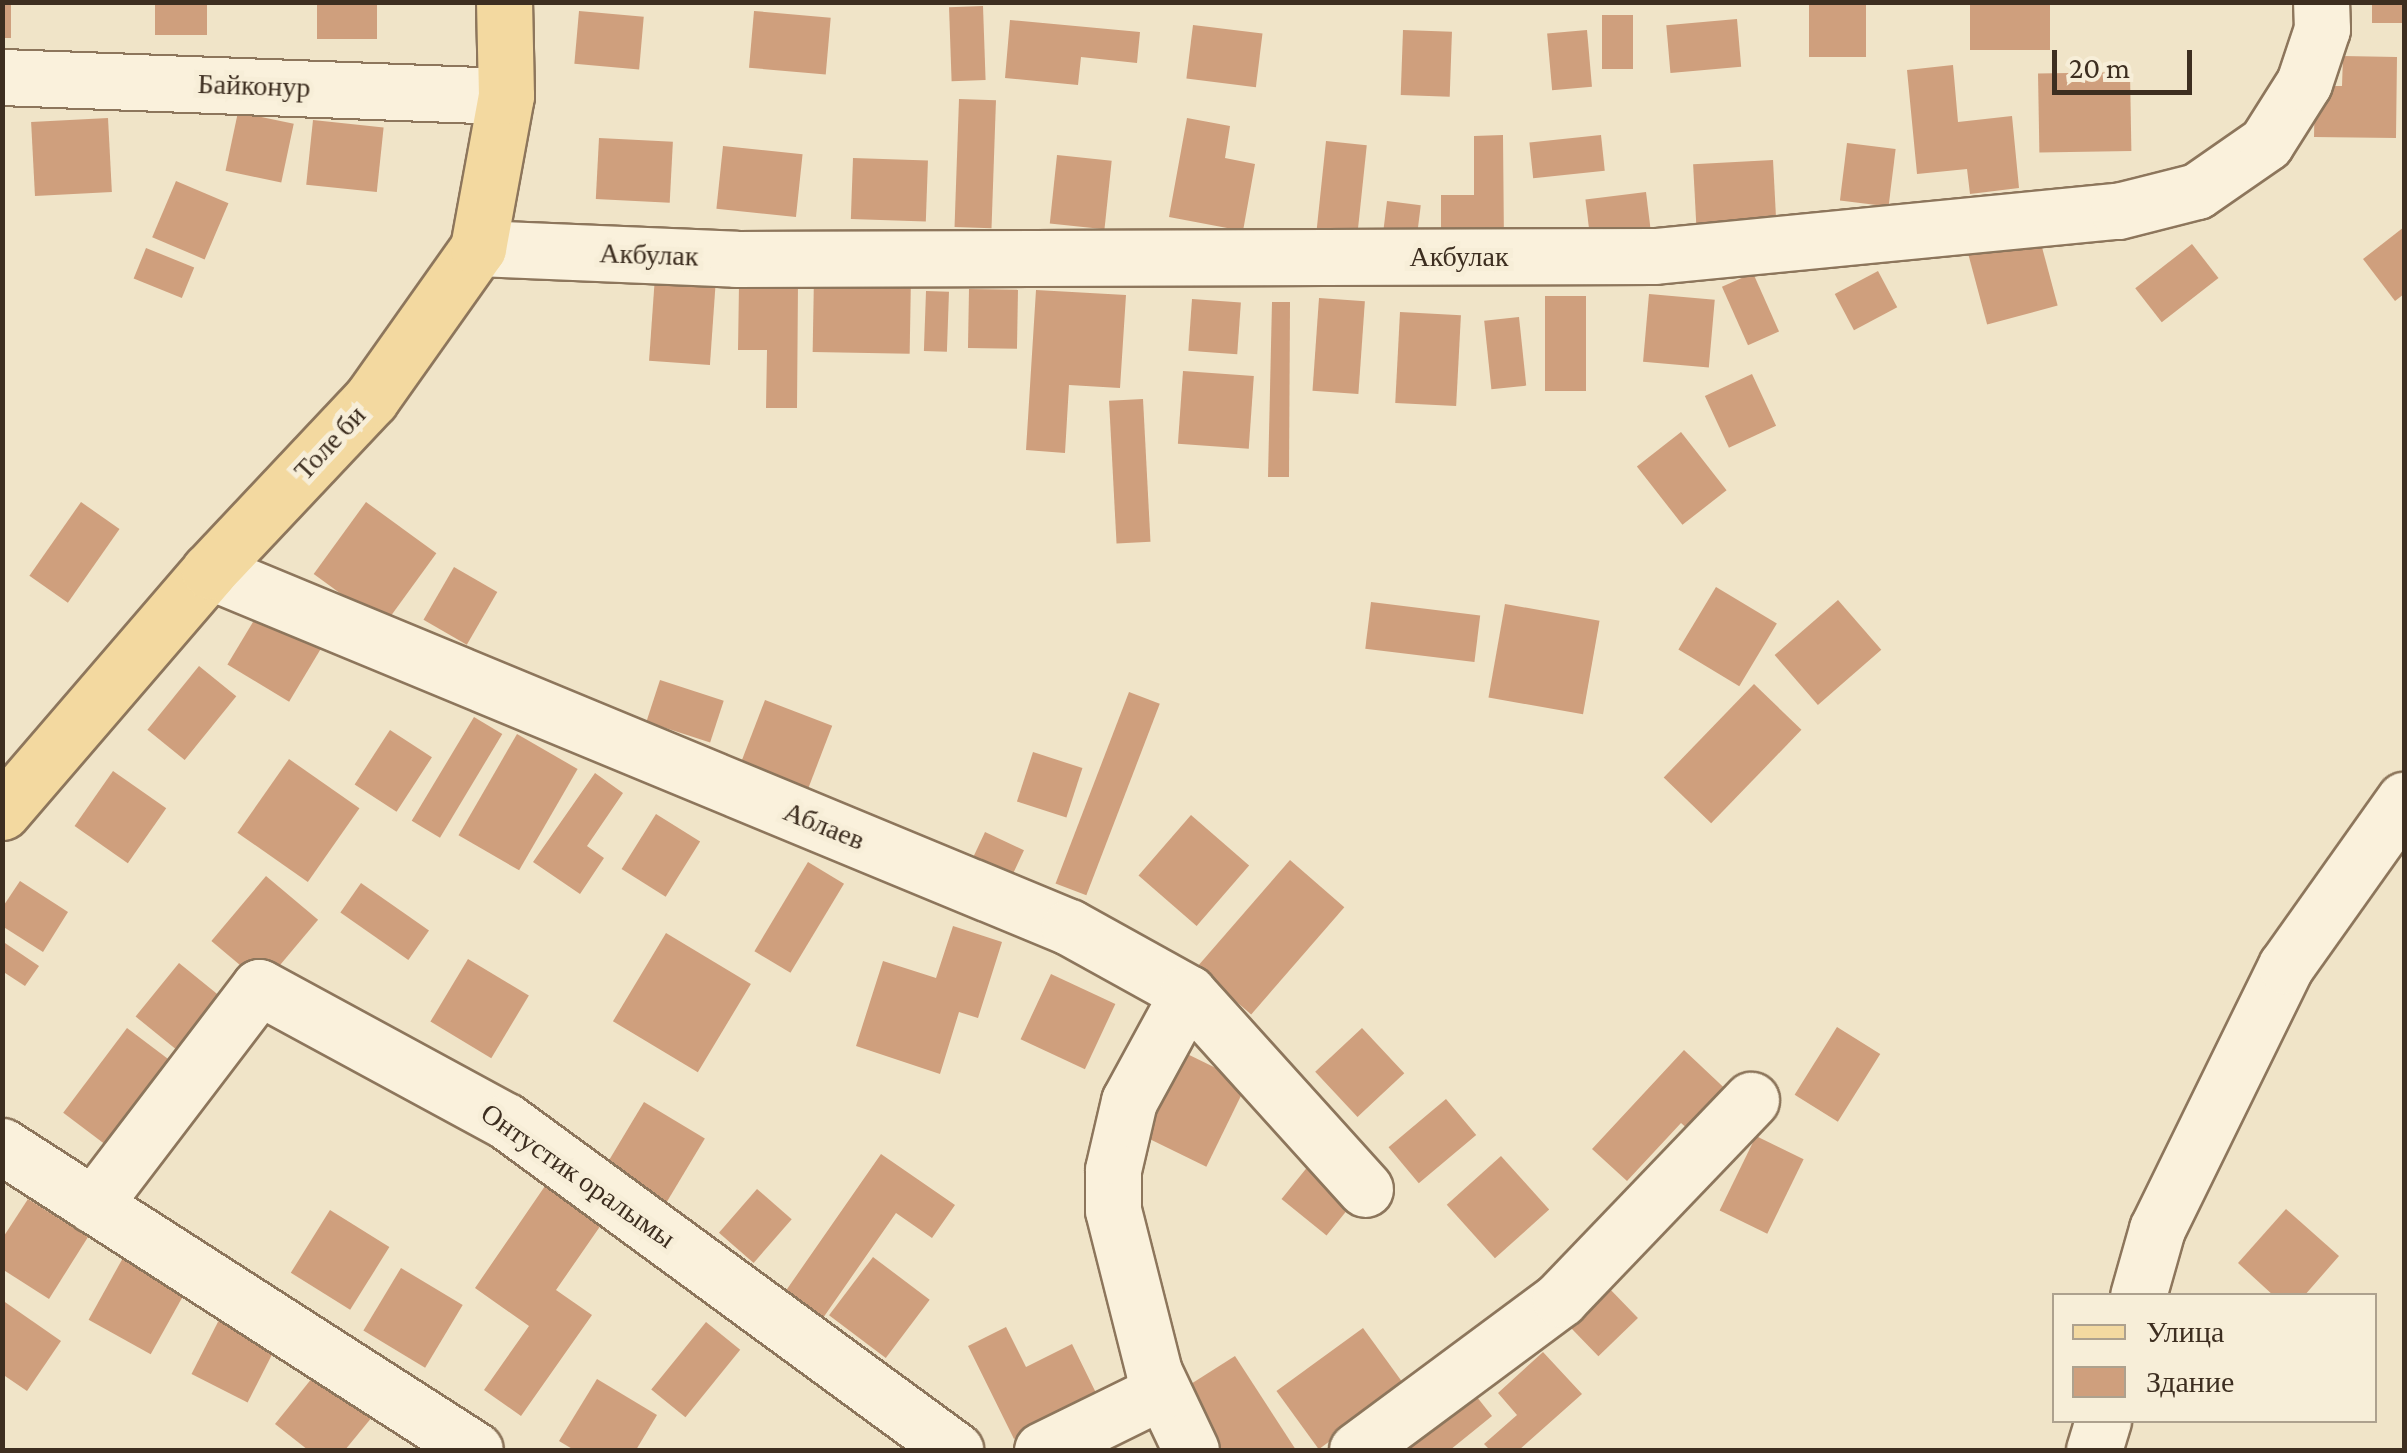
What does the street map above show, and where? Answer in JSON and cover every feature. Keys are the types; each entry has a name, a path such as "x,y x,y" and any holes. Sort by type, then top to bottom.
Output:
{"main road":[{"name":"Толе би","path":"2,812 209,571 371,399 478,248 506,96 504,2"}],"street":[{"name":"Акбулак","path":"478,248 736,258 1655,256 2118,211 2197,192 2266,143 2304,83 2322,29 2320,2"},
{"name":"Байконур","path":"2,76 506,96"},
{"name":"Аблаев","path":"209,571 1069,927 1188,992 1365,1189"},
{"path":"2139,1293 2157,1229 2286,966 2404,800"},
{"name":"Онтустик оралымы","path":"93,1205 259,987 506,1120 955,1450"},
{"path":"1188,992 1129,1101 1113,1170 1113,1210 1162,1391 1192,1450"},
{"path":"1357,1450 1560,1299 1751,1100"},
{"path":"2,1146 475,1450"},
{"path":"1042,1450 1162,1391"},
{"path":"2094,1450 2102,1423"}],"building":[{"path":"2,2 11,2 11,38 2,38"},
{"path":"155,2 207,2 207,35 155,35"},
{"path":"317,2 377,2 377,39 317,39"},
{"path":"1809,2 1866,2 1866,57 1809,57"},
{"path":"1970,2 2050,2 2050,50 1970,50"},
{"path":"2372,2 2404,2 2404,23 2372,23"},
{"path":"983,6 986,80 952,81 949,7"},
{"path":"579,11 644,17 639,69 574,64"},
{"path":"754,11 831,18 826,74 749,68"},
{"path":"1602,15 1633,15 1633,69 1602,69"},
{"path":"1737,19 1741,67 1670,73 1666,25"},
{"path":"1010,20 1140,32 1137,63 1081,57 1078,85 1005,78"},
{"path":"1193,25 1262,34 1256,87 1186,79"},
{"path":"1403,30 1452,32 1450,97 1401,95"},
{"path":"1587,30 1592,87 1552,90 1547,33"},
{"path":"2343,56 2397,57 2396,138 2314,137 2315,86 2342,86"},
{"path":"1953,65 1958,122 2012,116 2019,188 1970,194 1967,169 1917,174 1907,70"},
{"path":"2130,72 2131,151 2039,153 2038,74"},
{"path":"959,99 996,100 992,228 955,227"},
{"path":"238,112 294,124 281,183 226,171"},
{"path":"108,118 112,192 35,196 31,122"},
{"path":"1187,118 1230,126 1225,158 1255,164 1243,231 1169,217"},
{"path":"313,120 384,127 377,192 306,185"},
{"path":"1503,135 1504,245 1441,245 1441,195 1474,195 1474,136"},
{"path":"1601,135 1605,171 1533,178 1529,143"},
{"path":"599,138 673,142 670,203 596,199"},
{"path":"1326,141 1367,145 1357,234 1317,230"},
{"path":"1847,143 1896,149 1889,207 1840,201"},
{"path":"723,146 803,154 796,217 716,209"},
{"path":"1057,155 1112,161 1104,229 1050,224"},
{"path":"853,158 928,161 926,222 851,219"},
{"path":"1773,160 1776,224 1696,228 1693,164"},
{"path":"176,181 228,203 205,259 152,237"},
{"path":"1646,192 1651,232 1590,239 1585,199"},
{"path":"1387,201 1421,205 1415,249 1382,245"},
{"path":"2404,227 2404,294 2395,301 2363,259"},
{"path":"2039,236 2058,306 1987,324 1968,255"},
{"path":"2192,244 2218,278 2162,322 2135,288"},
{"path":"146,248 194,267 182,298 134,279"},
{"path":"1878,271 1897,307 1854,330 1835,294"},
{"path":"1753,273 1779,331 1748,345 1722,287"},
{"path":"814,275 911,277 910,354 813,352"},
{"path":"655,276 716,280 710,365 649,361"},
{"path":"739,284 798,284 797,408 766,408 767,350 738,350"},
{"path":"969,289 1018,290 1017,349 968,348"},
{"path":"1036,290 1126,295 1120,388 1069,385 1065,453 1026,450"},
{"path":"926,291 949,292 947,352 924,351"},
{"path":"1649,294 1715,300 1709,367 1643,362"},
{"path":"1545,296 1586,296 1586,391 1545,391"},
{"path":"1319,298 1365,301 1358,394 1313,391"},
{"path":"1192,299 1241,302 1237,354 1188,351"},
{"path":"1272,302 1290,302 1289,477 1268,477"},
{"path":"1400,312 1461,315 1456,406 1395,403"},
{"path":"1519,317 1526,386 1491,389 1484,321"},
{"path":"1183,371 1254,376 1249,449 1178,444"},
{"path":"1752,374 1776,426 1729,448 1705,396"},
{"path":"1143,399 1150,542 1117,544 1109,401"},
{"path":"1681,432 1727,490 1682,525 1637,466"},
{"path":"81,502 120,529 68,603 29,576"},
{"path":"366,502 436,553 384,625 314,574"},
{"path":"454,567 497,592 467,645 424,620"},
{"path":"1716,587 1777,624 1739,686 1678,650"},
{"path":"1838,600 1881,650 1818,705 1775,655"},
{"path":"265,602 327,639 289,702 227,665"},
{"path":"1371,602 1480,615 1474,662 1365,649"},
{"path":"1505,604 1600,621 1583,714 1489,698"},
{"path":"199,666 236,696 185,760 147,730"},
{"path":"660,680 724,701 710,743 646,722"},
{"path":"1754,684 1801,730 1711,823 1664,778"},
{"path":"1129,692 1160,704 1086,895 1056,883"},
{"path":"765,700 832,726 806,795 738,769"},
{"path":"474,717 502,734 440,838 412,821"},
{"path":"390,730 432,757 397,812 355,785"},
{"path":"517,734 578,769 519,870 458,835"},
{"path":"1033,752 1082,768 1066,818 1017,801"},
{"path":"289,759 359,808 308,882 237,833"},
{"path":"113,771 166,808 128,863 75,826"},
{"path":"595,773 623,793 587,846 604,858 580,894 533,862"},
{"path":"656,814 700,842 666,897 622,869"},
{"path":"1191,815 1249,866 1197,926 1139,875"},
{"path":"985,832 1024,850 1011,878 972,860"},
{"path":"1290,860 1344,907 1251,1014 1197,967"},
{"path":"808,862 844,884 790,973 754,951"},
{"path":"266,876 318,920 263,985 211,941"},
{"path":"20,881 68,912 43,952 2,926 2,908"},
{"path":"361,883 429,931 408,960 340,912"},
{"path":"953,926 1002,942 978,1018 959,1012 940,1074 856,1046 883,961 936,978"},
{"path":"666,933 751,984 698,1072 613,1021"},
{"path":"2,941 39,966 25,986 2,971"},
{"path":"468,959 529,996 491,1058 430,1022"},
{"path":"179,963 231,1005 188,1059 136,1017"},
{"path":"1051,974 1115,1004 1085,1069 1021,1039"},
{"path":"1837,1027 1880,1054 1838,1122 1795,1095"},
{"path":"127,1028 188,1074 124,1158 63,1113"},
{"path":"1362,1028 1404,1073 1357,1117 1315,1072"},
{"path":"1177,1049 1247,1083 1206,1167 1136,1133"},
{"path":"1684,1050 1735,1098 1698,1138 1681,1123 1627,1181 1592,1149"},
{"path":"1446,1099 1476,1135 1419,1183 1389,1147"},
{"path":"644,1102 705,1139 667,1202 606,1165"},
{"path":"1756,1136 1804,1159 1767,1234 1720,1211"},
{"path":"881,1154 955,1205 932,1238 896,1213 823,1318 785,1292"},
{"path":"1318,1154 1363,1191 1327,1236 1281,1199"},
{"path":"1501,1156 1549,1210 1495,1258 1447,1205"},
{"path":"545,1186 601,1225 556,1290 592,1315 521,1416 484,1390 529,1326 475,1288"},
{"path":"757,1189 792,1219 754,1263 719,1233"},
{"path":"28,1199 88,1237 49,1299 2,1269 2,1239"},
{"path":"2286,1209 2339,1256 2307,1293 2271,1293 2238,1263"},
{"path":"330,1210 389,1247 350,1310 291,1273"},
{"path":"124,1256 186,1290 151,1354 89,1320"},
{"path":"873,1257 930,1300 886,1358 829,1315"},
{"path":"401,1268 463,1305 425,1368 363,1331"},
{"path":"1606,1285 1638,1318 1598,1356 1566,1323"},
{"path":"2,1300 61,1341 27,1391 2,1374"},
{"path":"221,1316 277,1345 248,1403 191,1374"},
{"path":"706,1322 740,1350 685,1417 651,1390"},
{"path":"1006,1327 1026,1367 1072,1344 1098,1397 1014,1439 968,1346"},
{"path":"1363,1328 1405,1386 1319,1449 1276,1391"},
{"path":"1543,1352 1582,1394 1519,1450 1490,1450 1484,1444 1517,1415 1498,1393"},
{"path":"1235,1356 1296,1450 1222,1450 1183,1389"},
{"path":"321,1367 377,1411 345,1450 308,1450 275,1424"},
{"path":"597,1379 657,1415 636,1450 574,1450 559,1441"},
{"path":"1469,1387 1492,1416 1450,1450 1392,1450"}]}
